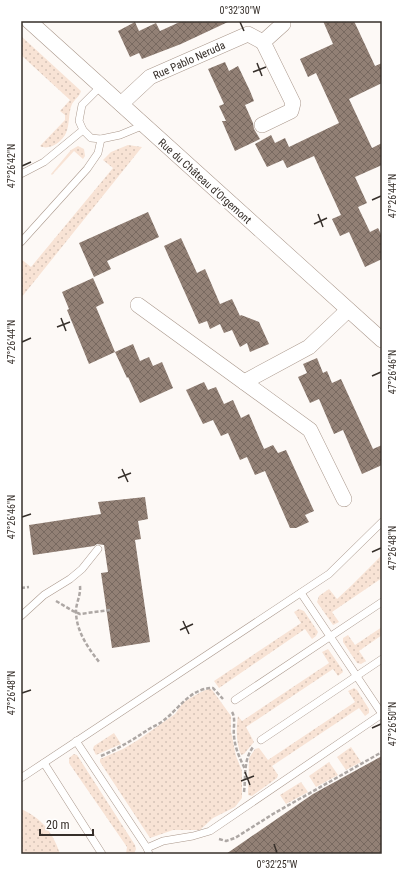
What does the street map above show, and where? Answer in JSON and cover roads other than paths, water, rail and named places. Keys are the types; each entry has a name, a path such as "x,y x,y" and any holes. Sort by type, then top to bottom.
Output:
{"street":[{"name":"Rue du Château d'Orgemont","path":"29,21 382,340"},
{"path":"262,125 291,111 293,103 263,42 284,24 282,21"},
{"name":"Rue Pablo Neruda","path":"121,104 150,77 234,40 248,34 263,42"},
{"path":"138,305 310,430 344,499"},
{"path":"244,382 309,347 348,310"}],"lane":[{"path":"101,86 82,105 79,121 83,130 91,138 101,139 120,136 144,125"},
{"path":"21,174 44,162 83,130"},
{"path":"21,242 86,169 98,153 101,139"},
{"path":"21,778 329,574 382,522"},
{"path":"21,616 44,596 70,579 82,569 98,549"},
{"path":"76,741 148,851 163,841 193,836 210,831 382,714 302,593"},
{"path":"236,700 382,602"},
{"path":"260,740 382,659"},
{"path":"44,763 102,854"}]}
